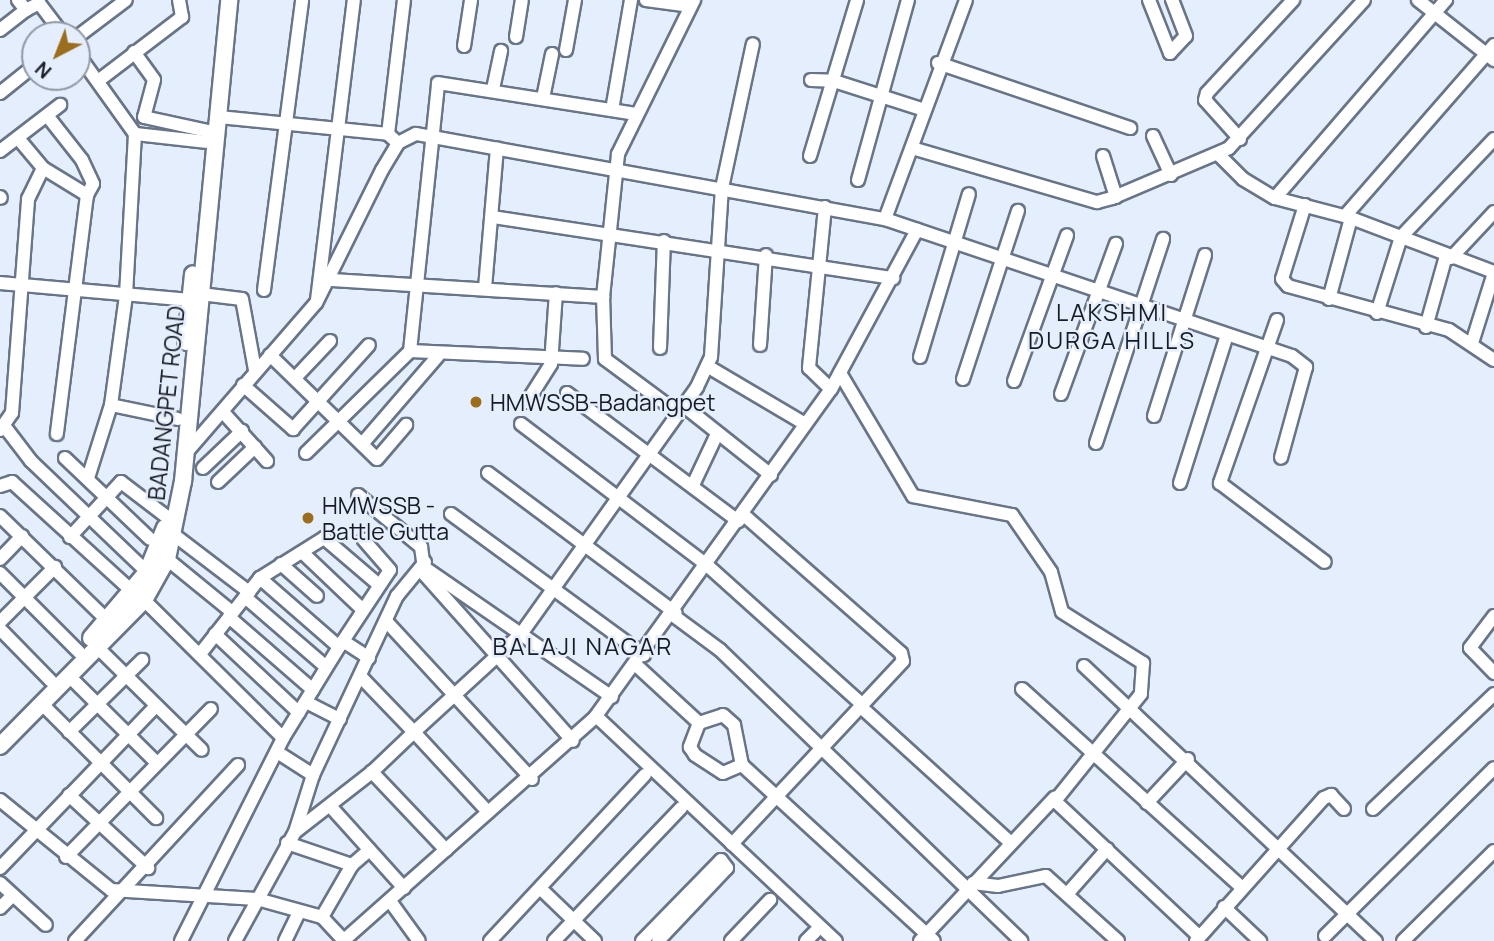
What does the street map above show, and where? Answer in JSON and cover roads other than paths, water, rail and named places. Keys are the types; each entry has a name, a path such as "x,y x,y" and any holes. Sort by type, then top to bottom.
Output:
{"main road":[{"name":"BADANGPET ROAD","path":"0,734 107,620 139,596 167,517 219,117 218,0"},
{"name":"BADANGPET ROAD","path":"0,746 96,646 167,559 185,454 207,136 229,0"}],"street":[{"path":"91,26 126,0"},
{"path":"98,81 186,13 179,0"},
{"path":"264,290 288,124 302,0"},
{"path":"316,303 354,0"},
{"path":"388,134 404,0"},
{"path":"464,46 471,0"},
{"path":"516,37 522,0"},
{"path":"566,50 575,0"},
{"path":"612,110 631,0"},
{"path":"646,0 692,3 637,114 616,168 603,297 605,359 718,434 771,475"},
{"path":"810,156 857,0"},
{"path":"858,180 885,97 908,0"},
{"path":"884,219 912,148 921,109 938,63 966,0"},
{"path":"1149,0 1170,53 1186,36 1172,0"},
{"path":"1240,139 1205,100 1207,93 1293,0"},
{"path":"912,148 1097,202 1116,197 1220,155 1240,139 1364,0"},
{"path":"1329,299 1348,217 1492,53 1418,0"},
{"path":"1275,198 1446,0"},
{"path":"0,30 22,5 41,1 54,21"},
{"path":"291,838 372,772 455,693 498,659 521,634 681,410 707,366 722,188 753,44"},
{"path":"493,89 501,51"},
{"path":"134,52 154,80 144,117 207,136"},
{"path":"543,98 552,54"},
{"path":"938,63 1130,128"},
{"path":"88,478 111,405 126,295 135,134 91,72"},
{"path":"0,93 21,76"},
{"path":"306,453 341,422 410,351 432,135 441,80 637,114"},
{"path":"811,80 834,81 921,109"},
{"path":"0,150 48,118 60,105"},
{"path":"219,117 388,134 398,143"},
{"path":"48,118 82,160 93,184 87,194 57,434"},
{"path":"135,134 207,136"},
{"path":"185,454 223,412 255,370 316,303 332,280 398,143 407,135 432,135 884,219 1267,348 1306,367 1281,458"},
{"path":"1153,136 1171,174"},
{"path":"18,138 43,168 87,194"},
{"path":"1377,313 1401,237 1494,139"},
{"path":"485,288 497,149"},
{"path":"1220,155 1243,179 1275,198 1348,217 1494,273 1472,343"},
{"path":"1103,156 1116,197"},
{"path":"43,168 28,199 25,286 11,420 3,429 88,519 148,572"},
{"path":"920,357 969,194"},
{"path":"1305,205 1282,280 1329,299 1472,343 1494,360"},
{"path":"825,207 808,368 831,389"},
{"path":"963,379 1018,211"},
{"path":"1426,327 1448,257 1494,212"},
{"path":"493,217 610,230 715,251 766,255 819,268 893,278"},
{"path":"0,800 101,885 123,892 201,899 257,899 322,917 344,941 488,812 532,779 573,741 612,697 675,614 831,389 917,230"},
{"path":"1014,381 1068,235"},
{"path":"1096,443 1143,307 1163,239"},
{"path":"660,348 664,241"},
{"path":"1061,394 1101,293 1116,244"},
{"path":"760,345 766,255"},
{"path":"1154,416 1205,255"},
{"path":"332,280 603,297"},
{"path":"0,283 126,295 242,299 255,370"},
{"path":"527,402 551,359 556,293"},
{"path":"1277,320 1220,483 1325,562"},
{"path":"1180,483 1227,335"},
{"path":"295,378 330,341"},
{"path":"243,385 293,429 369,345"},
{"path":"410,351 438,356 583,359"},
{"path":"270,355 381,459 406,425"},
{"path":"362,444 438,356"},
{"path":"707,366 805,424"},
{"path":"699,723 723,715 734,724 743,765 927,939 969,887 1055,797 1142,694 1143,663 1062,612 1051,572 1012,515 913,496 840,373"},
{"path":"567,393 740,517 901,653 903,661 732,844"},
{"path":"111,405 178,419"},
{"path":"223,412 267,461"},
{"path":"521,424 708,566 1011,843"},
{"path":"202,468 242,431"},
{"path":"693,485 718,434"},
{"path":"218,482 255,447"},
{"path":"65,458 150,539"},
{"path":"488,472 586,544 720,650 969,887 1021,941"},
{"path":"0,486 12,482 139,596 283,738"},
{"path":"71,537 125,483 167,517"},
{"path":"358,495 421,547 425,565 498,659 573,741"},
{"path":"450,514 555,590 640,660 699,723"},
{"path":"0,516 107,620"},
{"path":"173,534 247,594 326,667"},
{"path":"0,559 22,536"},
{"path":"200,654 260,578 281,564 304,554 324,538 379,585"},
{"path":"181,941 283,738 391,565 364,540"},
{"path":"304,554 362,609"},
{"path":"167,559 313,690"},
{"path":"281,564 317,596"},
{"path":"235,941 291,838 313,775 386,621 425,565"},
{"path":"425,565 612,697"},
{"path":"0,622 55,567"},
{"path":"0,573 79,652"},
{"path":"260,578 341,644 369,658"},
{"path":"1494,616 1470,648 1494,673"},
{"path":"386,621 532,779"},
{"path":"0,629 51,681"},
{"path":"215,634 303,708 340,719"},
{"path":"96,646 202,750"},
{"path":"69,732 142,660"},
{"path":"1084,666 1131,706 1279,844 1376,941"},
{"path":"68,675 156,762"},
{"path":"361,677 488,812"},
{"path":"1022,689 1241,887"},
{"path":"1373,809 1494,694"},
{"path":"41,703 156,818"},
{"path":"0,868 156,706"},
{"path":"66,857 98,821 211,709"},
{"path":"596,716 836,941"},
{"path":"699,723 690,747 695,755 723,773 743,765"},
{"path":"277,752 313,775"},
{"path":"1147,803 1188,759"},
{"path":"75,941 148,868 238,765"},
{"path":"1325,936 1494,768"},
{"path":"372,772 446,850"},
{"path":"490,941 645,775"},
{"path":"69,794 148,868"},
{"path":"1055,797 1197,938 1279,844 1327,795 1344,809"},
{"path":"331,807 404,888"},
{"path":"554,941 681,808"},
{"path":"291,838 352,866"},
{"path":"1068,893 1107,849"},
{"path":"322,917 352,866 369,850"},
{"path":"1403,941 1494,852"},
{"path":"642,941 721,860 727,868 658,941"},
{"path":"969,887 998,886 1046,876 1068,893 1118,941"},
{"path":"0,883 46,925"},
{"path":"541,889 596,941"},
{"path":"0,908 13,895"},
{"path":"731,941 770,900"},
{"path":"390,901 419,941"},
{"path":"1224,907 1260,941"},
{"path":"285,941 299,912"}],"place":[{"name":"HMWSSB-Badangpet","path":"476,402"},
{"name":"HMWSSB - Battle Gutta","path":"308,518"}],"district":[{"name":"LAKSHMI DURGA HILLS","path":"1112,326"},
{"name":"BALAJI NAGAR","path":"583,646"}]}
